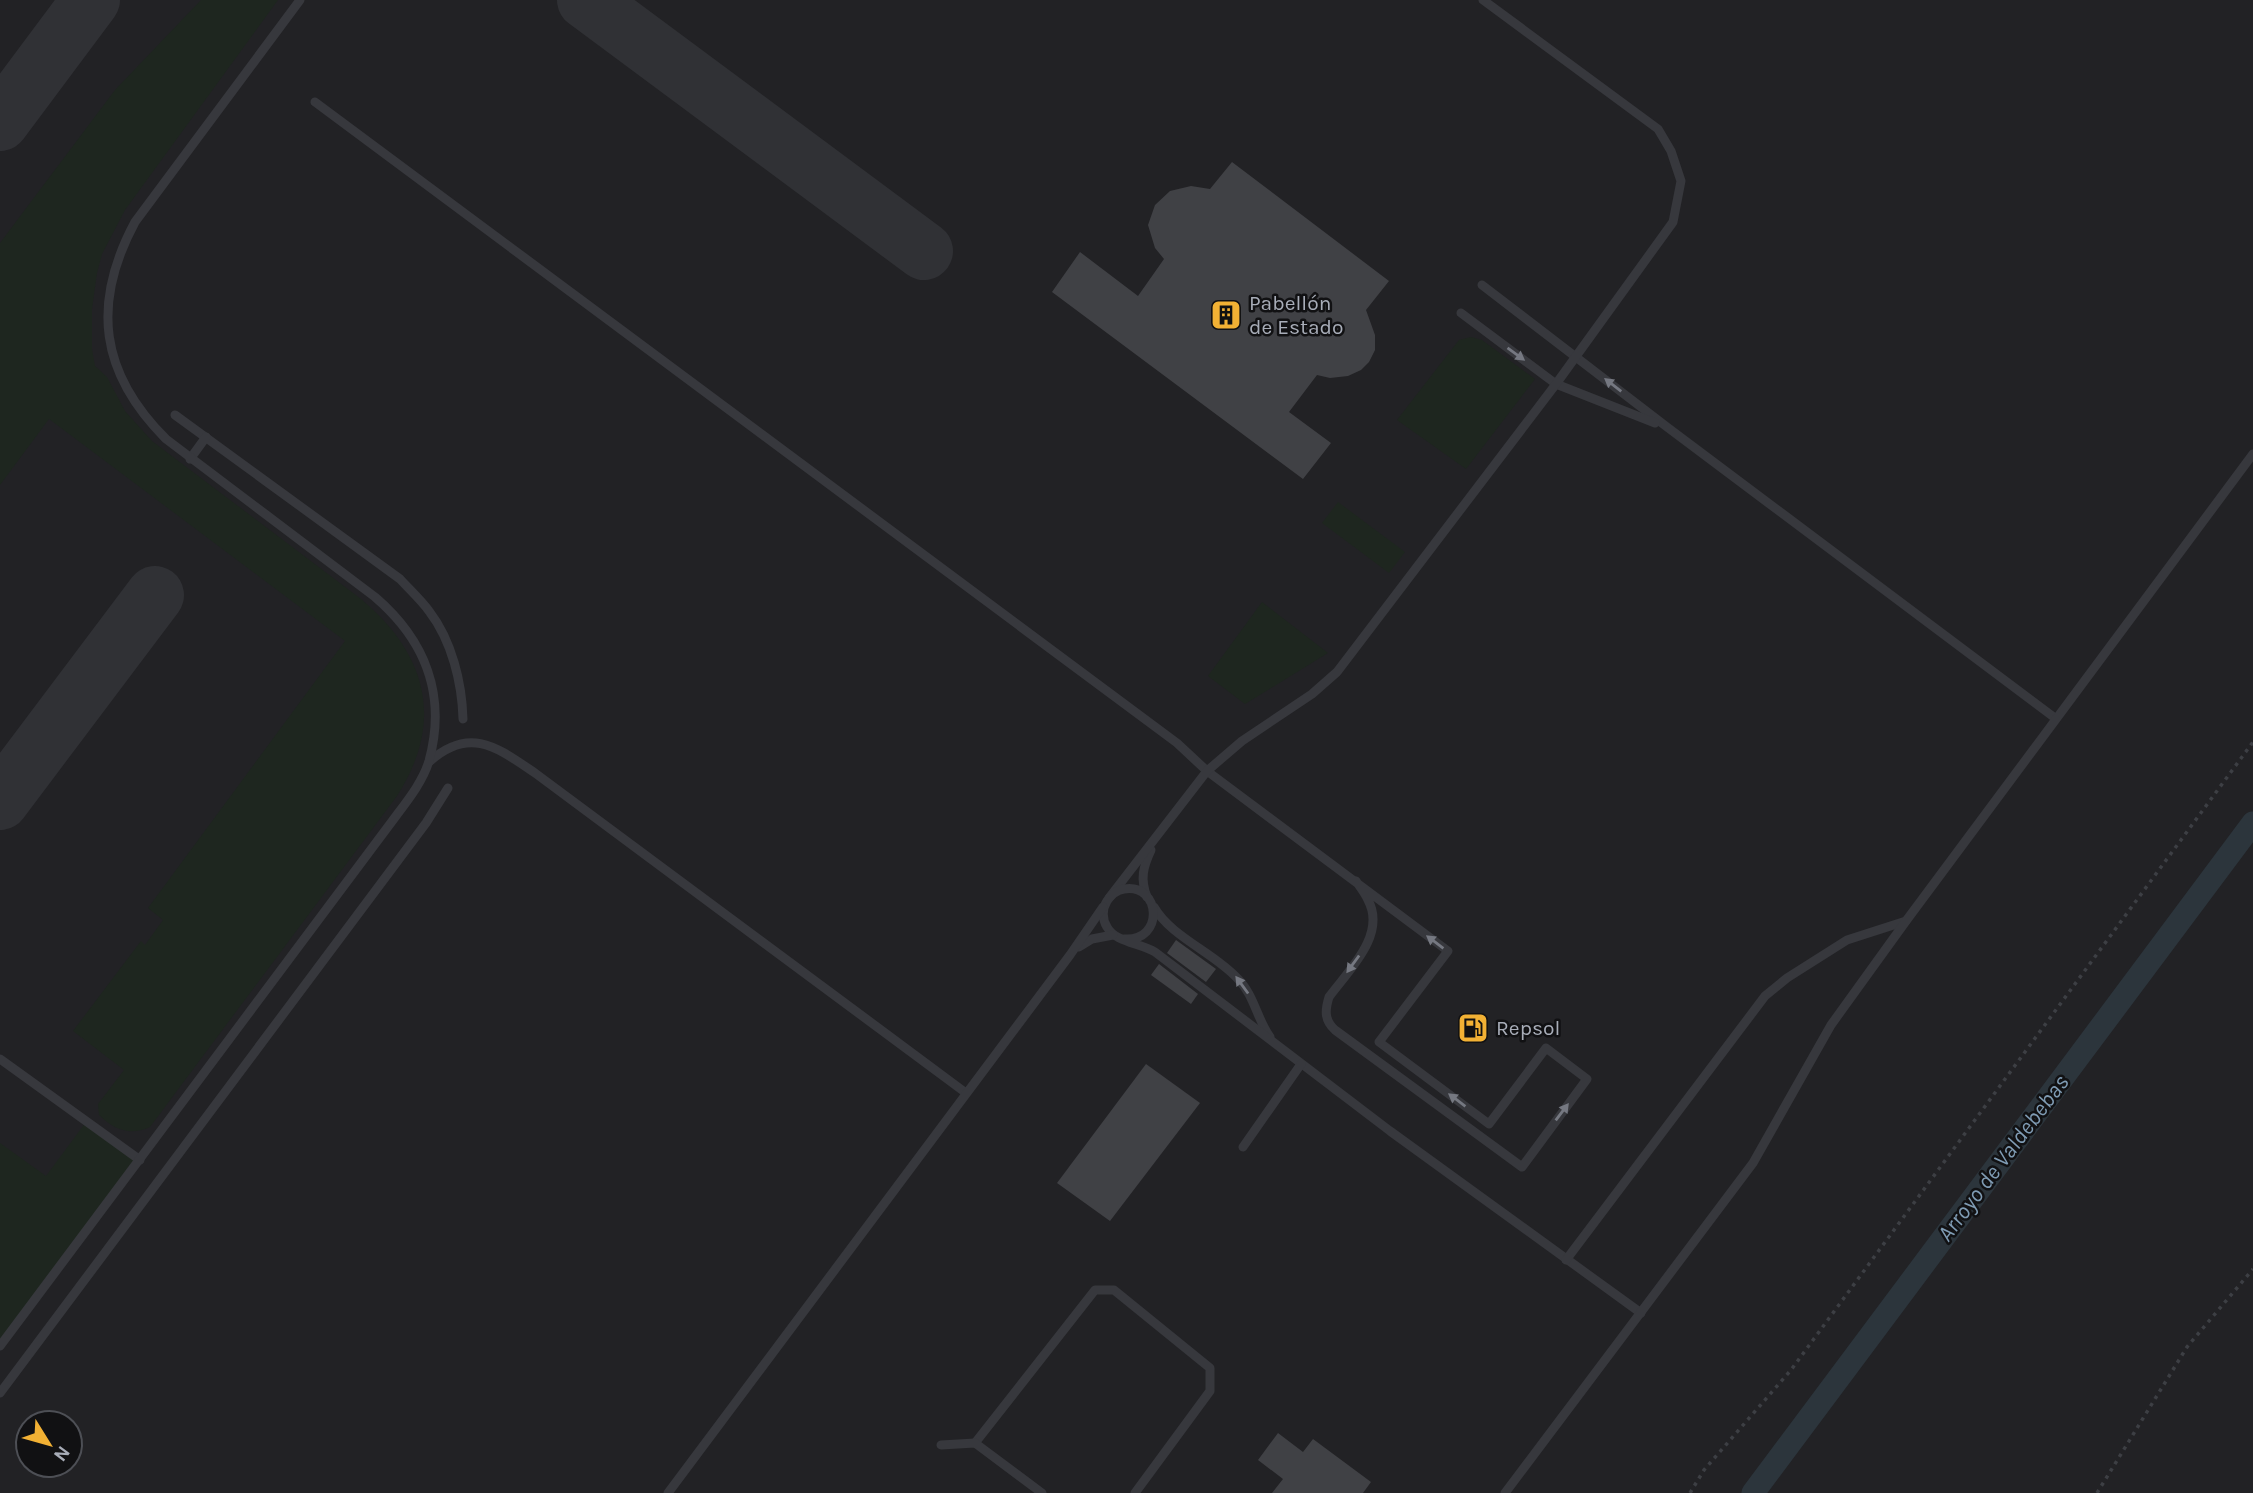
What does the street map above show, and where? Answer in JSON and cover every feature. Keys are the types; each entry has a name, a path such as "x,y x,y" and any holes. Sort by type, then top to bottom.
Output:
{"lane":[{"path":"300,0 135,222 117,259 111,280 108,319 112,348 120,376 138,409 166,439 375,597 401,622 418,647 430,677 435,709 429,762"},
{"path":"668,1493 1070,955 1107,901 1208,771 1242,741 1312,694 1337,672 1556,384 1673,222 1681,181 1671,151 1658,129 1483,0"},
{"path":"315,102 1177,743 1208,771 1356,881 1448,951 1379,1042 1489,1124 1546,1048 1587,1079 1522,1167 1335,1030 1328,1021 1326,1007 1329,997 1369,942 1373,931 1374,920 1369,900 1356,881"},
{"path":"1482,285 2055,718"},
{"path":"1461,313 1556,384 1667,427"},
{"path":"175,415 400,579 430,612 449,647 462,698 463,719"},
{"path":"190,459 206,437"},
{"path":"1505,1493 1753,1163 1832,1025 1906,921 2253,454"},
{"path":"0,1346 411,796 429,762 440,752 461,743 494,746 535,773 966,1093"},
{"path":"0,1393 417,834 448,788"},
{"path":"1158,836 1143,872 1143,884 1156,912 1237,977 1249,993 1260,1023 1275,1044"},
{"path":"1113,935 1104,920 1107,901 1118,891 1129,889 1140,892 1150,900 1154,912 1150,927 1139,937 1124,939"},
{"path":"1566,1260 1765,996 1787,978 1847,940 1906,921"},
{"path":"1070,955 1092,939 1113,935 1155,952 1301,1064 1641,1314"},
{"path":"0,1059 140,1160"},
{"path":"1243,1147 1301,1064"},
{"path":"975,1443 1095,1290 1114,1290 1210,1368 1210,1391 1135,1493"},
{"path":"941,1445 975,1443 1042,1493"}],"path":[{"path":"1690,1493 1704,1470 1791,1370 2253,742"},
{"path":"2097,1493 2187,1347 2253,1269"}],"shaded area":[{"path":"0,0 2253,0 2253,1493 0,1493"},
{"path":"201,0 278,0 125,210 102,254 92,309 92,349 95,366 107,377 125,411 152,441 361,599 383,620 401,642 414,666 422,690 424,715 421,741 412,768 397,796 150,1127 129,1131 116,1128 99,1115 98,1104 124,1070 73,1031 141,941 145,945 163,920 148,908 345,641 49,419 0,485 0,243 115,90"},
{"path":"1471,337 1482,340 1535,379 1466,469 1397,420 1459,340"},
{"path":"1338,502 1405,552 1389,573 1322,523"},
{"path":"1262,602 1328,653 1245,704 1208,676"},
{"path":"86,1122 140,1160 0,1346 0,1143 46,1176"}],"building":[{"name":"Pabellón de Estado","path":"1232,162 1389,281 1366,310 1375,335 1375,350 1369,362 1361,370 1348,376 1330,378 1317,375 1289,412 1331,443 1303,479 1052,292 1080,252 1138,296 1164,259 1155,248 1148,225 1155,205 1170,191 1191,186 1210,189"},
{"path":"1176,940 1216,969 1206,982 1167,953"},
{"path":"1159,964 1198,994 1191,1004 1151,975"},
{"path":"1146,1064 1200,1103 1110,1221 1057,1183"},
{"path":"1278,1433 1303,1452 1313,1439 1371,1482 1363,1493 1272,1493 1283,1479 1258,1460"}],"waterway":[{"name":"Arroyo de Valdebebas","path":"1753,1493 2253,823"}],"taxiway":[{"path":"0,122 91,0"},
{"path":"586,0 924,251"},
{"path":"0,801 155,595"}],"place":[{"name":"Pabellón de Estado","path":"1226,315"},
{"name":"Repsol","path":"1473,1028"}]}
